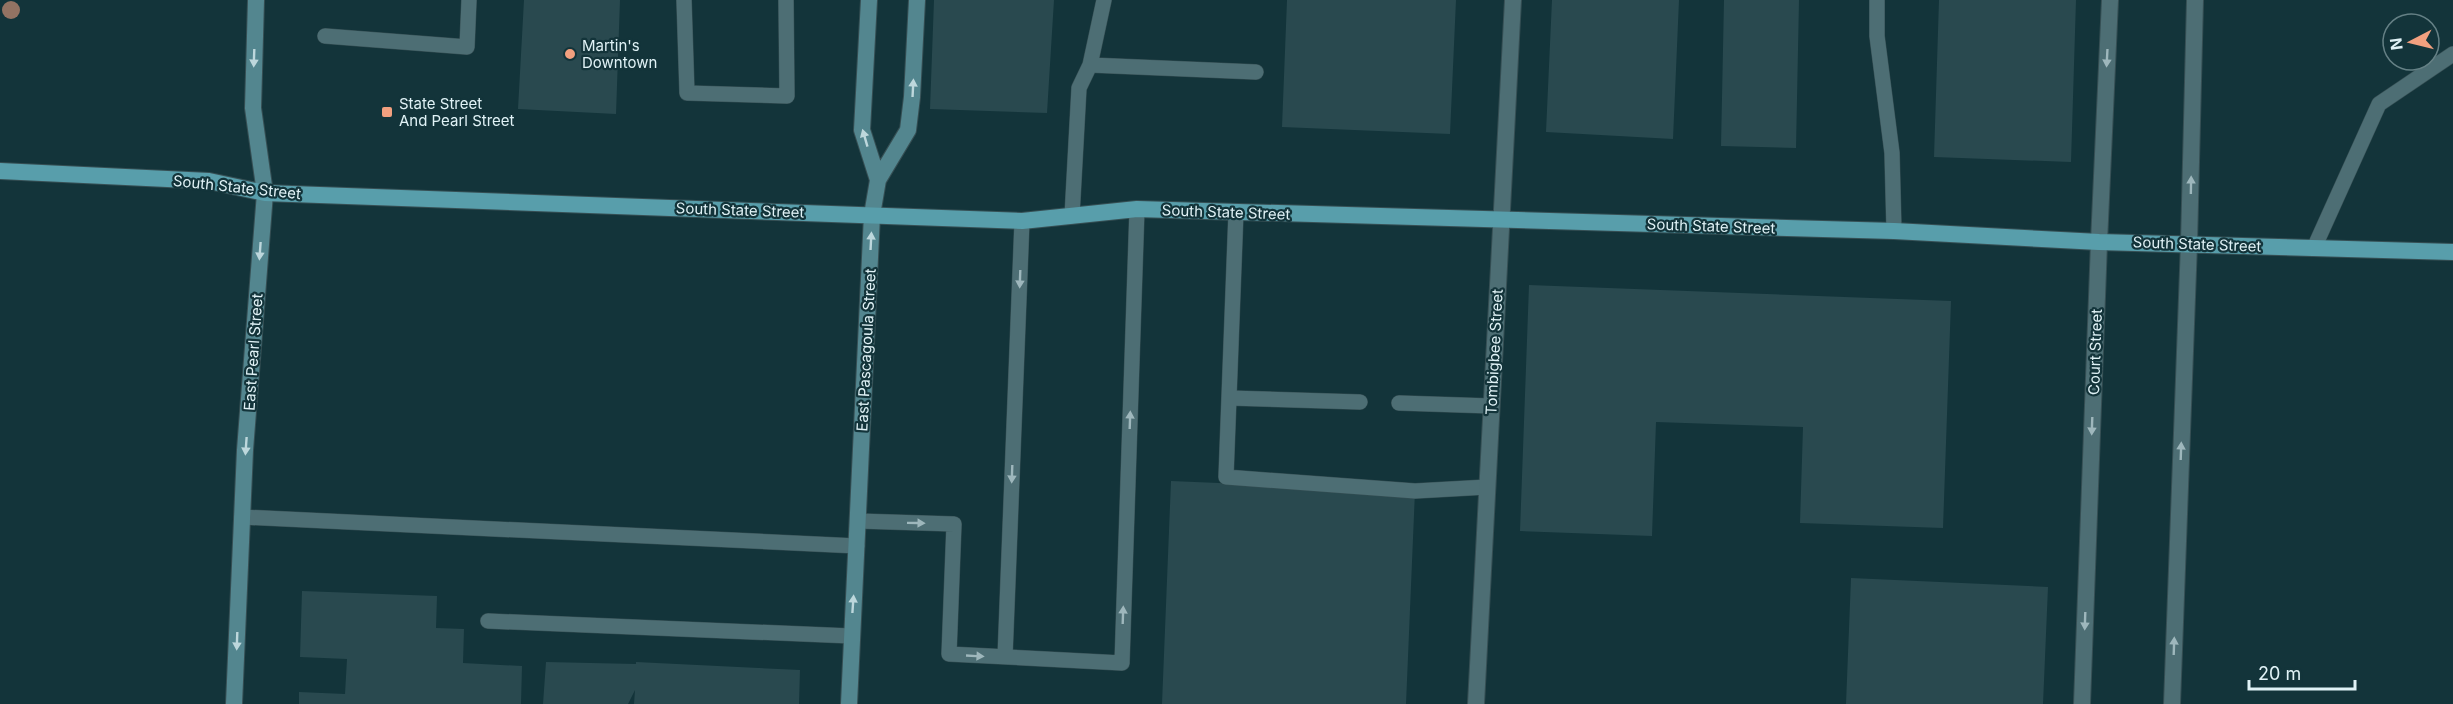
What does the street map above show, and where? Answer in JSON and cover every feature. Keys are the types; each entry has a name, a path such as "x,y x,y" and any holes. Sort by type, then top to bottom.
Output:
{"main road":[{"name":"East Pearl Street","path":"234,704 242,517 265,193 252,108 256,0"},
{"name":"East Pascagoula Street","path":"849,704 872,215 878,180 862,130 869,0"},
{"path":"878,180 908,130 912,97 916,0"},
{"name":"South State Street","path":"0,171 209,181 265,193 1022,221 1137,209 1894,231 2099,242 2452,252"}],"street":[{"name":"Tombigbee Street","path":"1476,704 1513,0"},
{"name":"Court Street","path":"2082,704 2110,0"},
{"path":"2172,704 2189,243 2195,0"}],"lane":[{"path":"325,36 467,47 469,0"},
{"path":"684,0 687,93 787,96 786,0"},
{"path":"1072,216 1079,88 1090,65 1104,0"},
{"path":"1877,0 1877,36 1892,153 1894,231"},
{"path":"2314,248 2379,104 2453,54"},
{"path":"1090,65 1256,72"},
{"path":"858,521 954,524 949,654 1122,663 1137,209"},
{"path":"1236,212 1226,477 1415,491 1487,487"},
{"path":"1005,657 1022,221"},
{"path":"1229,398 1360,402"},
{"path":"1399,403 1491,406"},
{"path":"242,517 857,546"},
{"path":"488,621 851,636"}],"building":[{"name":"Martin's Downtown","path":"524,0 620,0 616,114 518,109"},
{"path":"934,0 1054,0 1047,113 930,109"},
{"path":"1287,0 1456,0 1450,134 1282,127"},
{"path":"1552,0 1679,0 1673,139 1546,132"},
{"path":"1724,0 1799,0 1796,148 1721,146"},
{"path":"1939,0 2076,0 2071,162 1934,157"},
{"path":"1529,285 1951,301 1943,528 1800,523 1803,427 1656,422 1652,536 1520,531"},
{"path":"1171,481 1415,491 1406,704 1162,704"},
{"path":"1851,578 2048,587 2043,704 1846,704"},
{"path":"302,591 437,596 436,628 464,629 463,663 522,666 521,704 299,704 299,692 345,694 347,659 300,657"},
{"path":"546,662 636,664 636,662 800,670 799,704 634,704 635,690 628,704 543,704"}],"place":[{"name":"Martin's Downtown","path":"570,54"},
{"name":"State Street And Pearl Street","path":"387,112"}]}
